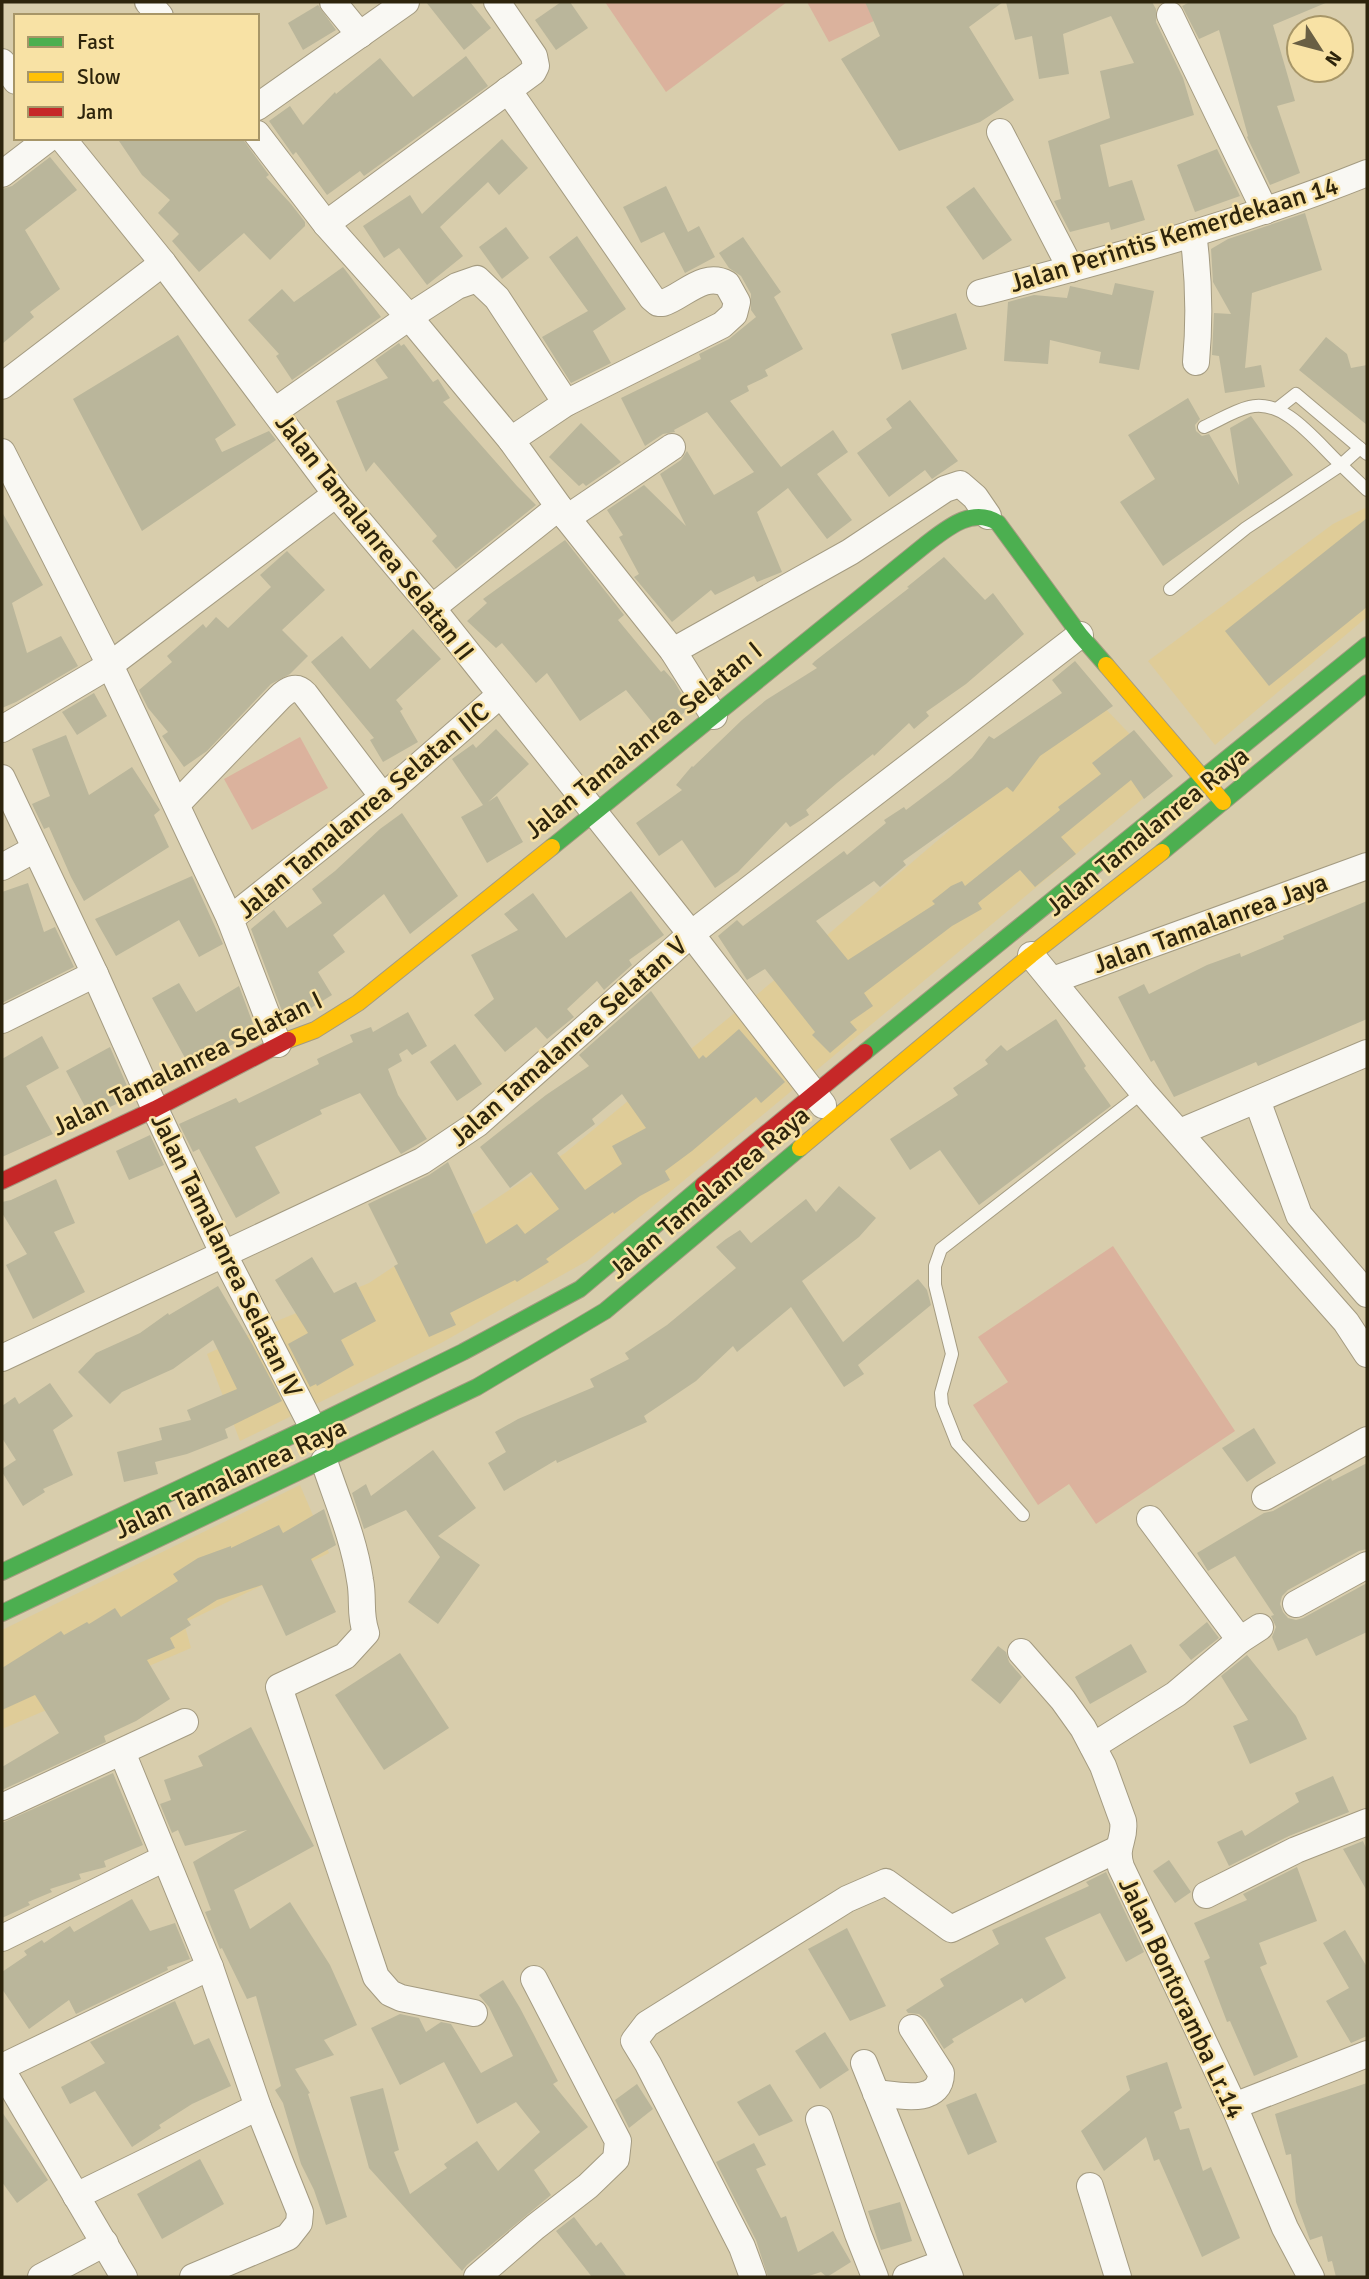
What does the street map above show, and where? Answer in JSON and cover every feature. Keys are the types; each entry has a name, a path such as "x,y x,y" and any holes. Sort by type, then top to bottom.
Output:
{"main road":[{"name":"Jalan Tamalanrea Selatan I","path":"2,1181 155,1109 278,1044 315,1030 358,1003 940,534 976,515 988,516"},
{"path":"988,516 998,523 1080,635 1224,803"},
{"name":"Jalan Tamalanrea Raya","path":"2,1613 25,1581 312,1426 463,1352 580,1289 734,1158 1367,645"},
{"name":"Jalan Tamalanrea Raya","path":"2,1572 25,1581 324,1461 477,1387 606,1311 1031,955 1224,803 1367,683"}],"street":[{"path":"333,2 360,35"},
{"path":"259,106 406,2"},
{"path":"326,224 529,77 536,61 497,2"},
{"path":"1170,15 1265,211"},
{"path":"2,62 14,78"},
{"path":"508,90 652,298 663,303 712,279 727,284 737,302 734,314 722,325 566,403 511,440"},
{"path":"1000,132 1071,269"},
{"path":"259,137 326,224 409,317 511,440 563,512 673,651 714,716"},
{"path":"2,174 46,140"},
{"name":"Jalan Tamalanrea Selatan II","path":"64,140 163,263 336,494 432,608 834,1118"},
{"name":"Jalan Perintis Kemerdekaan 14","path":"980,293 1265,211 1367,173"},
{"path":"1193,233 1200,319 1196,362"},
{"path":"2,386 163,263"},
{"path":"275,411 409,317 468,280 477,279 497,298 566,403"},
{"path":"432,608 563,512 672,447"},
{"path":"2,452 110,665 230,919"},
{"path":"673,651 850,552 945,489 960,484 975,497 988,516"},
{"path":"2,729 110,665 336,494"},
{"name":"Jalan Tamalanrea Selatan V","path":"2,1359 422,1161 445,1147 477,1124 691,934 1080,635"},
{"path":"177,804 282,695 294,688 305,694 383,797"},
{"name":"Jalan Tamalanrea Selatan IIC","path":"278,1044 230,919 383,797 500,695"},
{"name":"Jalan Tamalanrea Selatan IV","path":"2,778 224,1255 312,1426"},
{"path":"2,867 35,849"},
{"name":"Jalan Tamalanrea Jaya","path":"1053,980 1367,866"},
{"path":"1031,955 1143,1091 1346,1322 1367,1354"},
{"path":"2,1020 95,974"},
{"path":"1180,1132 1367,1053"},
{"path":"1257,1100 1299,1215 1367,1294"},
{"path":"1265,1497 1367,1440"},
{"path":"324,1461 351,1540 361,1582 360,1618 366,1633 345,1656 279,1687 376,1976 390,1993 401,1998 474,2013"},
{"path":"1093,1746 1176,1694 1250,1633 1150,1519"},
{"path":"1296,1604 1367,1565"},
{"name":"Jalan Bontoramba Lr.14","path":"1021,1652 1063,1700 1093,1746 1124,1821 1117,1855 1121,1867 1234,2106 1285,2228 1311,2277"},
{"path":"2,1807 185,1722"},
{"path":"122,1752 210,1967 258,2107 300,2212 299,2223 288,2237 193,2277"},
{"path":"1206,1895 1296,1850 1367,1822"},
{"path":"753,2277 742,2247 634,2041 646,2024 847,1899 886,1882 951,1929 1118,1849"},
{"path":"2,1938 165,1858"},
{"path":"124,2277 2,2068 210,1967"},
{"path":"477,2277 535,2227 578,2195 616,2159 618,2141 534,1979"},
{"path":"876,2093 915,2097 934,2090 941,2081 941,2073 912,2028"},
{"path":"1234,2106 1367,2054"},
{"path":"864,2063 947,2270 906,2277"},
{"path":"76,2196 258,2107"},
{"path":"819,2119 858,2234 876,2277"},
{"path":"1090,2186 1118,2277"},
{"path":"41,2277 105,2243"}],"lane":[{"path":"1170,589 1246,528 1364,451 1296,394 1277,409"},
{"path":"1204,427 1251,406 1277,409 1290,416 1367,490"},
{"path":"1023,1515 957,1443 942,1405 940,1393 952,1354 935,1286 935,1266 941,1249 1143,1091"}],"shaded area":[{"path":"605,2 787,2 666,92"},
{"path":"807,2 870,2 878,19 829,42"},
{"path":"1367,507 1367,617 1215,745 1148,661 1333,524"},
{"path":"1099,702 1170,776 587,1261 441,1343 240,1441 207,1354 277,1321 369,1283 565,1153 783,973"},
{"path":"300,737 328,788 252,830 224,779"},
{"path":"1113,1246 1235,1431 1096,1524 1069,1484 1038,1505 973,1405 1008,1382 978,1337"},
{"path":"300,1485 329,1553 184,1623 191,1648 2,1729 2,1630"}],"building":[{"path":"426,2 470,2 491,28 464,50"},
{"path":"561,2 570,2 588,28 556,50 535,20"},
{"path":"865,2 1003,2 969,27 1014,100 980,122 899,151 841,59 880,36"},
{"path":"1006,2 1152,2 1156,9 1156,22 1183,78 1194,115 1100,145 1109,187 1132,180 1145,220 1111,230 1109,222 1070,232 1054,201 1061,199 1048,141 1110,118 1100,71 1134,63 1111,16 1063,34 1069,74 1039,79 1032,36 1015,40"},
{"path":"1190,2 1328,2 1299,14 1285,14 1285,20 1273,25 1285,66 1285,84 1290,84 1295,101 1277,106 1300,173 1270,185 1247,137 1219,30 1199,39 1182,6"},
{"path":"318,5 336,30 303,50 288,23"},
{"path":"466,56 488,86 364,176 360,171 327,195 296,152 293,155 269,121 290,106 303,125 335,92 336,94 380,58 413,97"},
{"path":"502,139 528,168 499,195 488,182 440,227 463,256 427,285 399,248 384,258 363,226 410,195 422,214"},
{"path":"118,140 243,140 269,175 266,177 291,204 305,222 305,226 270,260 244,233 199,272 172,241 179,234 158,213 170,200 142,175"},
{"path":"1217,149 1240,196 1195,212 1177,165"},
{"path":"50,157 77,190 25,230 60,289 30,312 34,317 2,344 2,189 12,186"},
{"path":"666,186 688,232 699,226 715,257 685,273 664,232 641,243 623,207"},
{"path":"974,187 1012,240 983,260 946,207"},
{"path":"1305,213 1322,270 1252,293 1245,368 1261,365 1265,387 1225,393 1219,356 1212,355 1214,313 1231,314 1213,282 1211,249 1228,239"},
{"path":"506,227 529,258 502,279 479,247"},
{"path":"577,236 626,309 593,331 611,363 571,383 542,337 588,311 549,257"},
{"path":"743,237 781,292 774,297 803,349 765,370 768,376 747,386 749,391 730,401 781,467 833,430 848,452 817,474 852,520 827,539 788,488 757,512 782,572 757,582 754,576 715,595 711,590 672,622 634,577 639,574 619,537 623,535 607,510 644,485 686,526 660,474 681,460 687,451 714,495 754,472 707,412 674,430 675,432 663,434 645,446 621,398 701,359 699,354 729,339 756,317 751,310 751,294 741,276 729,268 719,253"},
{"path":"343,267 381,317 292,380 276,356 279,354 248,320 282,289 294,302"},
{"path":"1115,283 1154,291 1139,370 1099,363 1101,352 1050,340 1048,364 1004,361 1008,302 1034,295 1067,298 1070,286 1112,295"},
{"path":"956,313 967,349 902,370 891,334"},
{"path":"178,335 236,425 215,439 222,452 269,431 276,440 142,531 73,399"},
{"path":"1326,337 1347,354 1351,368 1367,365 1367,425 1299,370"},
{"path":"399,343 401,346 404,344 433,382 438,379 450,398 443,402 536,505 456,569 432,541 437,536 374,462 366,472 336,401 388,378 375,360"},
{"path":"1188,398 1200,419 1195,425 1196,431 1202,436 1209,434 1239,485 1230,428 1251,416 1293,475 1163,566 1120,502 1155,479 1128,435"},
{"path":"910,400 958,461 932,479 925,470 889,497 857,453 892,428 886,419"},
{"path":"581,423 621,462 586,486 583,483 579,486 549,457"},
{"path":"2,512 43,585 12,603 27,653 61,636 78,666 2,708"},
{"path":"1367,518 1367,607 1269,686 1225,631"},
{"path":"565,540 624,615 618,620 661,672 664,670 674,681 690,708 660,732 626,690 580,721 547,673 536,683 502,643 496,648 467,621 487,603 483,599"},
{"path":"287,551 325,590 282,630 308,656 290,674 271,684 207,751 184,767 162,736 168,732 148,708 139,690 172,662 167,656 203,624 206,628 216,617 228,628 271,587 260,575"},
{"path":"944,557 985,600 993,593 1024,634 966,684 926,712 929,716 914,729 909,723 874,756 873,754 837,783 806,810 809,815 790,827 786,822 738,872 715,888 682,840 659,856 636,823 682,790 676,785 692,766 742,720 766,700 817,668 812,664 815,661 909,588 907,587"},
{"path":"413,629 441,659 396,700 418,742 383,762 370,740 374,738 311,662 342,636 370,669"},
{"path":"1075,661 1113,706 1040,756 1013,792 1007,787 903,861 906,865 880,887 874,881 816,921 848,960 935,904 932,901 951,886 962,881 965,886 1060,810 1058,807 1101,774 1092,763 1134,730 1173,776 1144,799 1131,780 1061,837 1076,854 1035,887 1020,870 978,903 982,909 952,926 864,993 873,1006 850,1022 857,1030 830,1053 812,1035 815,1032 765,969 747,980 718,936 737,920 743,926 844,851 847,855 886,823 884,820 904,807 906,810 950,777 972,758 989,736 994,739 1062,693 1052,680"},
{"path":"94,693 107,716 77,735 62,712"},
{"path":"496,729 529,764 488,802 497,796 523,842 487,863 461,817 483,805 452,759 473,744 476,748"},
{"path":"66,735 89,795 132,767 160,810 154,815 169,847 84,901 49,827 44,829 32,804 50,796 32,749"},
{"path":"402,813 458,896 410,934 384,894 333,935 345,952 318,972 332,995 306,1011 295,1015 294,1013 285,1019 251,929 274,910 287,928 322,903 312,889"},
{"path":"192,876 223,944 199,957 179,920 116,956 95,919"},
{"path":"28,883 44,932 55,927 74,967 2,1003 2,892"},
{"path":"631,891 664,935 629,960 632,965 604,990 597,981 567,1009 574,1017 547,1039 536,1027 505,1052 474,1015 494,999 471,955 518,930 504,914 533,893 566,938"},
{"path":"1367,901 1367,1019 1258,1066 1256,1062 1174,1097 1154,1060 1151,1062 1118,997 1144,984 1149,994 1207,965 1240,953 1241,957 1284,939 1283,936"},
{"path":"179,983 196,1012 239,986 256,1032 190,1067 152,998"},
{"path":"651,991 699,1059 703,1055 706,1058 739,1029 785,1082 761,1103 756,1097 665,1171 670,1180 614,1214 613,1212 546,1259 549,1262 517,1282 515,1280 450,1313 456,1325 429,1337 394,1266 398,1264 368,1204 429,1175 448,1162 486,1244 517,1224 525,1234 559,1209 531,1172 510,1188 480,1147 546,1095 589,1066 579,1055","holes":["622,1094 646,1128 612,1146 622,1164 585,1190 557,1153 595,1124 592,1119"]},
{"path":"408,1012 427,1046 412,1055 407,1049 399,1054 402,1061 388,1069 398,1095 427,1139 401,1154 360,1093 320,1110 322,1114 255,1147 280,1193 236,1218 199,1149 193,1152 179,1124 236,1098 239,1103 319,1064 317,1059 353,1042 350,1035 371,1027 373,1032"},
{"path":"1056,1019 1086,1066 1084,1068 1111,1106 979,1205 940,1150 910,1170 890,1139 958,1095 953,1088 988,1064 985,1060 1001,1045 1007,1051"},
{"path":"42,1036 59,1068 26,1086 53,1134 2,1157 2,1059"},
{"path":"455,1044 482,1084 457,1101 430,1062"},
{"path":"110,1047 132,1097 90,1116 66,1071"},
{"path":"150,1135 164,1165 129,1180 116,1151"},
{"path":"56,1179 75,1223 54,1232 85,1292 33,1319 6,1265 27,1254 2,1213 2,1202"},
{"path":"839,1186 876,1218 859,1237 802,1281 843,1342 918,1279 927,1290 931,1305 858,1365 864,1374 844,1387 791,1307 737,1352 733,1346 696,1381 644,1416 647,1422 557,1463 556,1460 504,1491 488,1463 506,1452 495,1432 518,1419 594,1387 590,1379 629,1359 625,1353 667,1325 736,1268 716,1247 726,1239 740,1230 751,1243 806,1199 816,1212"},
{"path":"312,1257 334,1293 356,1282 376,1321 341,1340 354,1365 317,1386 316,1384 310,1387 288,1344 308,1333 275,1280"},
{"path":"218,1286 282,1401 225,1429 228,1438 187,1454 155,1462 158,1474 124,1482 117,1452 162,1440 159,1428 191,1420 187,1410 237,1389 213,1340 173,1369 122,1392 110,1404 78,1372 96,1353 140,1333 168,1313 169,1315"},
{"path":"50,1383 73,1416 53,1430 73,1475 43,1489 45,1492 23,1506 2,1472 2,1469 16,1460 2,1438 2,1406 15,1397 19,1404"},
{"path":"1254,1428 1276,1463 1247,1482 1222,1448"},
{"path":"433,1450 476,1508 438,1536 480,1565 438,1624 408,1602 440,1557 406,1510 364,1529 352,1493 366,1484 371,1496"},
{"path":"1367,1463 1367,1549 1288,1590 1282,1596 1280,1604 1288,1618 1296,1620 1367,1583 1367,1632 1316,1656 1307,1638 1278,1651 1272,1637 1276,1627 1271,1616 1274,1615 1235,1556 1208,1571 1197,1553 1264,1513 1273,1511 1331,1478 1332,1481"},
{"path":"324,1509 336,1545 311,1559 336,1612 286,1636 262,1585 217,1600 187,1619 191,1625 170,1638 175,1648 147,1660 170,1699 136,1721 104,1736 106,1742 2,1790 2,1767 59,1733 35,1695 2,1710 2,1668 61,1631 64,1635 115,1608 121,1617 178,1581 173,1574 198,1558 231,1548 279,1525 283,1533"},
{"path":"1207,1622 1219,1638 1191,1660 1179,1645"},
{"path":"1131,1644 1147,1672 1090,1704 1075,1677"},
{"path":"998,1646 1006,1652 1009,1662 1022,1677 1000,1704 971,1680"},
{"path":"400,1653 449,1728 384,1770 335,1695"},
{"path":"1247,1655 1296,1716 1307,1739 1250,1764 1233,1726 1248,1720 1221,1676"},
{"path":"251,1727 314,1846 234,1890 250,1929 290,1902 330,1965 357,2025 324,2040 334,2055 295,2069 310,2093 308,2094 347,2217 326,2225 314,2190 301,2164 283,2103 275,2090 281,2086 256,1996 247,1999 222,1948 220,1949 205,1912 211,1910 193,1862 247,1830 185,1846 178,1830 172,1833 160,1804 171,1800 164,1780 203,1766 198,1756"},
{"path":"113,1773 143,1845 104,1861 106,1867 79,1874 81,1879 50,1889 52,1892 28,1902 30,1905 2,1918 2,1823"},
{"path":"1333,1776 1349,1812 1289,1836 1229,1866 1217,1842 1242,1830 1245,1836 1299,1802 1295,1793"},
{"path":"1363,1841 1367,1850 1367,1891 1343,1849"},
{"path":"1169,1860 1191,1892 1175,1903 1153,1871"},
{"path":"1297,1867 1317,1921 1259,1943 1267,1964 1260,1967 1298,2057 1254,2076 1230,2021 1227,2022 1204,1961 1210,1958 1194,1923 1247,1900 1243,1894"},
{"path":"1106,1872 1144,1952 1126,1962 1100,1913 1045,1938 1066,1978 1025,2003 1022,1998 952,2039 954,2042 944,2049 925,2019 919,2014 908,2013 906,2010 944,1986 940,1979 999,1944 992,1930 1089,1886 1086,1882"},
{"path":"132,1899 150,1931 175,1923 190,1959 167,1967 168,1970 76,2014 69,2000 29,2029 2,1989 2,1972 27,1955 24,1951 42,1940 44,1943 70,1926 74,1932"},
{"path":"847,1928 886,2006 850,2021 808,1949"},
{"path":"1345,1930 1367,1967 1367,2036 1351,2043 1326,2001 1349,1988 1323,1943"},
{"path":"503,1980 558,2081 553,2084 588,2127 534,2170 551,2195 462,2271 369,2168 350,2097 383,2088 399,2150 394,2152 410,2194 447,2168 444,2164 477,2141 498,2171 540,2132 516,2102 477,2124 444,2062 400,2085 371,2028 400,2014 419,2018 426,2032 441,2022 451,2024 481,2073 513,2056 489,2007 479,1995"},
{"path":"175,2001 194,2045 209,2038 231,2086 192,2104 159,2125 161,2128 132,2147 95,2091 70,2104 61,2087 105,2063 90,2042"},
{"path":"825,2032 849,2070 820,2089 795,2051"},
{"path":"1167,2062 1182,2108 1174,2112 1180,2130 1189,2128 1203,2171 1211,2167 1240,2238 1202,2257 1159,2159 1154,2161 1146,2137 1104,2171 1081,2131 1130,2090 1126,2076"},
{"path":"1367,2083 1367,2277 1336,2277 1332,2261 1328,2262 1322,2236 1310,2240 1296,2202 1291,2154 1286,2155 1275,2114"},
{"path":"637,2084 653,2109 629,2128 615,2100"},
{"path":"770,2084 793,2121 759,2136 737,2102"},
{"path":"976,2093 997,2142 968,2155 946,2105"},
{"path":"2,2112 48,2180 17,2203 2,2182"},
{"path":"754,2143 766,2165 756,2169 781,2218 786,2216 798,2252 833,2231 851,2262 827,2277 821,2272 806,2277 768,2277 756,2240 716,2162"},
{"path":"200,2159 224,2204 162,2239 137,2194"},
{"path":"900,2202 912,2241 881,2250 868,2211"},
{"path":"574,2217 596,2246 601,2242 627,2277 592,2277 556,2231"}],"traffic: fast":[{"path":"552,847 925,545 950,527 969,518 988,518 998,523 1080,635 1106,665"},
{"path":"865,1052 1367,645"},
{"path":"1162,852 1367,683"},
{"path":"2,1613 477,1387 605,1311 800,1148"},
{"path":"2,1572 312,1426 463,1352 580,1289 703,1185"}],"traffic: slow":[{"path":"1106,665 1223,802"},
{"path":"288,1040 315,1030 358,1003 552,847"},
{"path":"800,1148 1031,955 1162,852"}],"traffic: jam":[{"path":"2,1181 155,1109 288,1040"},
{"path":"703,1185 865,1052"}]}
